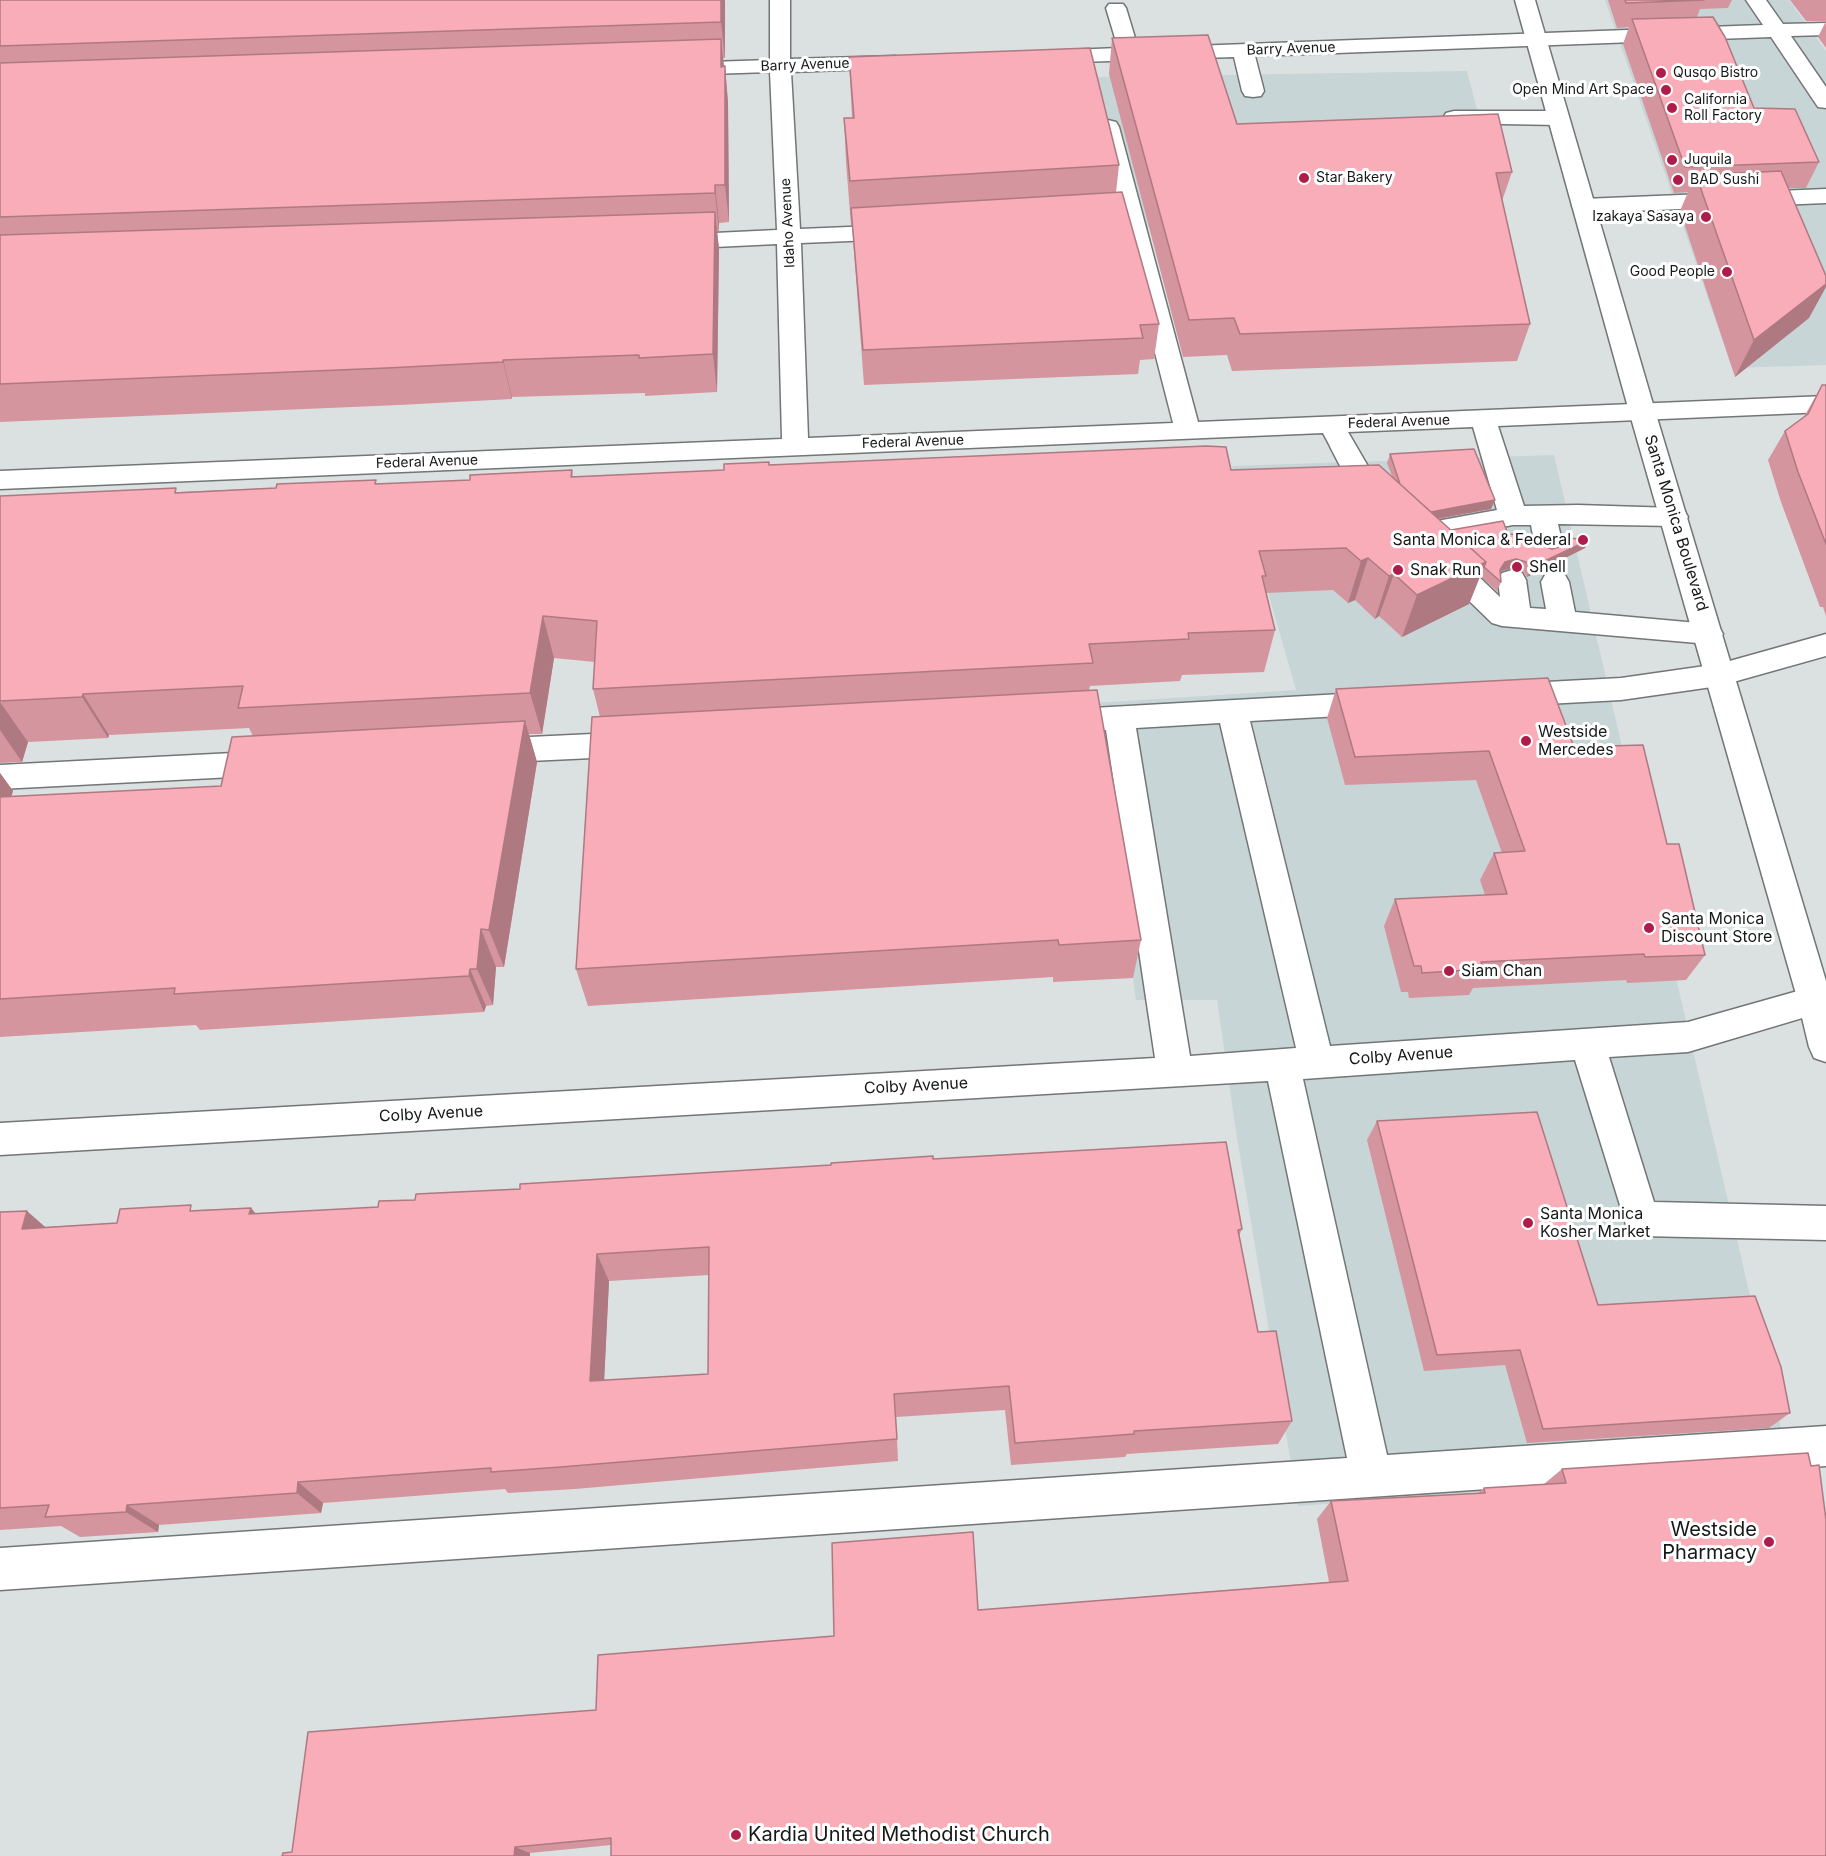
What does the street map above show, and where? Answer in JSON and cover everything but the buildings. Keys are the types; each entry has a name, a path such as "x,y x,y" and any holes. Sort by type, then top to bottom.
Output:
{"street":[{"name":"Idaho Avenue","path":"780,0 780,66 789,238 795,447"},
{"name":"Santa Monica Boulevard","path":"1525,0 1719,675 1820,999 1826,1047"},
{"path":"1756,0 1826,102"},
{"path":"1116,8 1130,54"},
{"name":"Barry Avenue","path":"1032,57 1092,65 1130,54 1826,29"},
{"path":"1243,50 1253,91"},
{"name":"Barry Avenue","path":"659,70 915,61"},
{"path":"1103,108 1188,430"},
{"path":"1445,118 1558,118"},
{"path":"1583,206 1826,196"},
{"path":"1106,219 1130,217"},
{"path":"656,243 918,231"},
{"name":"Federal Avenue","path":"0,480 1826,404"},
{"path":"1483,419 1510,525"},
{"path":"1331,425 1370,493 1502,616 1709,634"},
{"path":"1543,515 1549,546"},
{"path":"1415,534 1510,525 1543,515 1674,517"},
{"path":"1512,580 1517,617"},
{"path":"1555,582 1562,622"},
{"path":"1480,697 1621,689 1719,675 1826,645"},
{"path":"1035,723 1409,701"},
{"path":"1232,711 1300,1063 1371,1476"},
{"path":"1119,718 1175,1072"},
{"path":"464,753 666,742"},
{"path":"0,777 298,762"},
{"name":"Colby Avenue","path":"0,1139 1175,1072 1688,1037 1820,999"},
{"path":"1588,1044 1641,1219 1826,1223"},
{"path":"0,1569 1826,1446"}],"shaded area":[{"path":"1605,0 1789,0 1826,51 1826,365 1732,368"},
{"path":"1467,71 1503,211 1140,228 1097,77"},
{"path":"1554,455 1791,1471 1298,1506 1236,1131 1217,1000 1136,1000 1095,703 1296,690 1232,466"}],"place":[{"name":"Qusqo Bistro","path":"1661,73"},
{"name":"Open Mind Art Space","path":"1666,90"},
{"name":"California Roll Factory","path":"1672,108"},
{"name":"Juquila","path":"1672,160"},
{"name":"Star Bakery","path":"1304,178"},
{"name":"BAD Sushi","path":"1678,180"},
{"name":"Izakaya Sasaya","path":"1706,217"},
{"name":"Good People","path":"1727,272"},
{"name":"Santa Monica & Federal","path":"1583,540"},
{"name":"Shell","path":"1517,567"},
{"name":"Snak Run","path":"1398,570"},
{"name":"Westside Mercedes","path":"1526,741"},
{"name":"Santa Monica Discount Store","path":"1649,928"},
{"name":"Siam Chan","path":"1449,971"},
{"name":"Santa Monica Kosher Market","path":"1528,1223"},
{"name":"Westside Pharmacy","path":"1769,1542"},
{"name":"Kardia United Methodist Church","path":"736,1835"}]}
